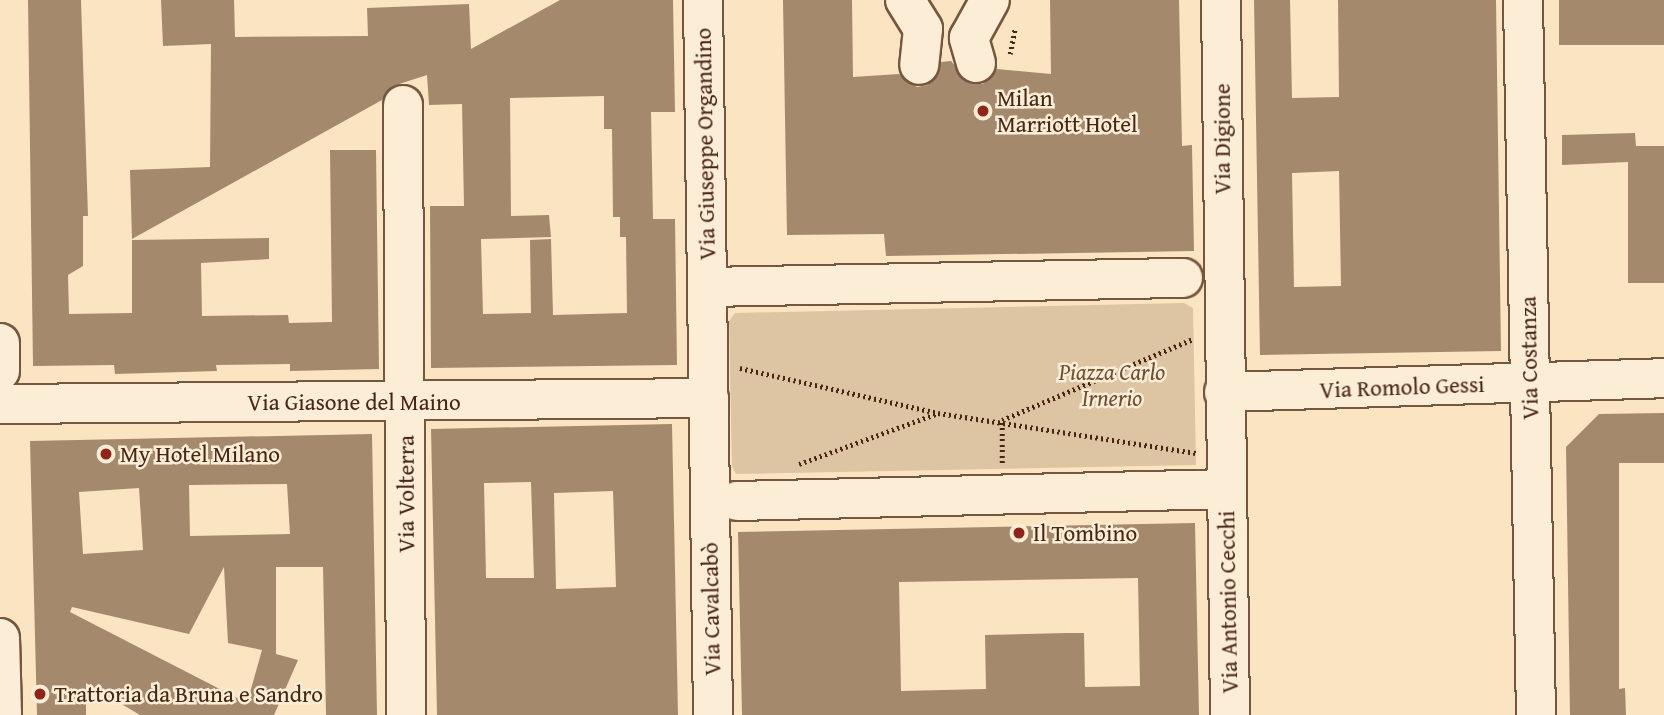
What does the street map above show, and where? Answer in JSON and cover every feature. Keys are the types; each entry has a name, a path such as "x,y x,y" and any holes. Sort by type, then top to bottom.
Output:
{"street":[{"name":"Via Giuseppe Organdino","path":"703,0 707,287"},
{"path":"905,0 923,29 919,65"},
{"name":"Via Digione","path":"1221,0 1224,392"},
{"name":"Via Costanza","path":"1523,0 1536,715"},
{"path":"992,62 969,38 1002,12"},
{"name":"Via Volterra","path":"403,105 406,715"},
{"path":"1183,278 707,287 709,398 724,502 1226,489 1224,392"},
{"path":"0,343 0,371"},
{"name":"Via Romolo Gessi","path":"1224,392 1664,378"},
{"name":"Via Giasone del Maino","path":"0,404 709,398"},
{"name":"Via Antonio Cecchi","path":"1226,489 1230,715"},
{"name":"Via Cavalcabò","path":"713,715 724,502"},
{"path":"0,638 2,715"}],"path":[{"path":"992,62 1002,12"},
{"path":"1002,420 1194,338"},
{"path":"729,365 938,413 1002,420 1197,453"},
{"path":"788,469 938,413"},
{"path":"1002,420 1002,469"}],"green space":[{"name":"Piazza Carlo Irnerio","path":"1184,303 1193,308 1196,465 736,474 732,466 729,321 735,313"}],"building":[{"path":"28,0 81,0 88,216 83,216 83,266 68,275 69,314 132,313 132,240 269,238 269,259 201,263 202,316 288,315 289,323 332,322 330,150 376,150 379,369 290,371 290,364 216,365 217,371 115,374 114,365 33,366"},
{"path":"161,0 234,0 235,37 368,36 367,8 469,4 471,49 560,0 673,0 675,112 651,112 653,219 675,219 677,365 431,368 430,206 464,206 462,104 429,105 427,75 393,86 382,100 132,239 130,170 210,167 211,44 163,46","holes":["604,96 604,129 612,129 613,217 620,217 620,237 626,237 627,313 553,315 551,239 530,240 531,313 483,314 481,239 551,237 549,215 511,216 510,98"]},
{"name":"Milan Marriott Hotel","path":"783,0 852,0 853,77 899,74 917,87 928,85 941,62 951,61 971,84 983,84 997,69 1051,74 1050,0 1179,0 1182,146 1192,145 1194,251 886,256 884,234 787,235"},
{"path":"1254,0 1290,0 1292,98 1339,97 1338,0 1496,0 1501,351 1260,355","holes":["1339,171 1341,286 1294,287 1292,173"]},
{"path":"1559,0 1664,0 1664,45 1559,45"},
{"path":"1635,133 1636,146 1664,146 1664,283 1628,283 1628,162 1562,165 1562,135"},
{"path":"1664,413 1664,463 1619,463 1619,689 1625,688 1626,715 1570,715 1566,447 1599,414"},
{"path":"672,424 678,715 437,715 431,429","holes":["531,482 534,578 486,578 484,483","613,491 616,587 556,589 554,493"]},
{"path":"372,434 377,715 326,715 323,567 276,567 276,654 298,660 274,715 140,715 86,683 86,715 37,715 30,441","holes":["287,484 290,534 190,536 189,485","139,488 143,550 83,554 79,492","224,567 228,643 262,650 247,703 70,612 72,607 189,634"]},
{"path":"1195,523 1199,715 742,715 738,532","holes":["1138,578 1140,686 1085,687 1084,633 1067,633 985,635 986,689 901,691 899,582"]}],"place":[{"name":"Milan Marriott Hotel","path":"983,111"},
{"name":"My Hotel Milano","path":"106,454"},
{"name":"Il Tombino","path":"1019,533"},
{"name":"Trattoria da Bruna e Sandro","path":"40,694"}]}
